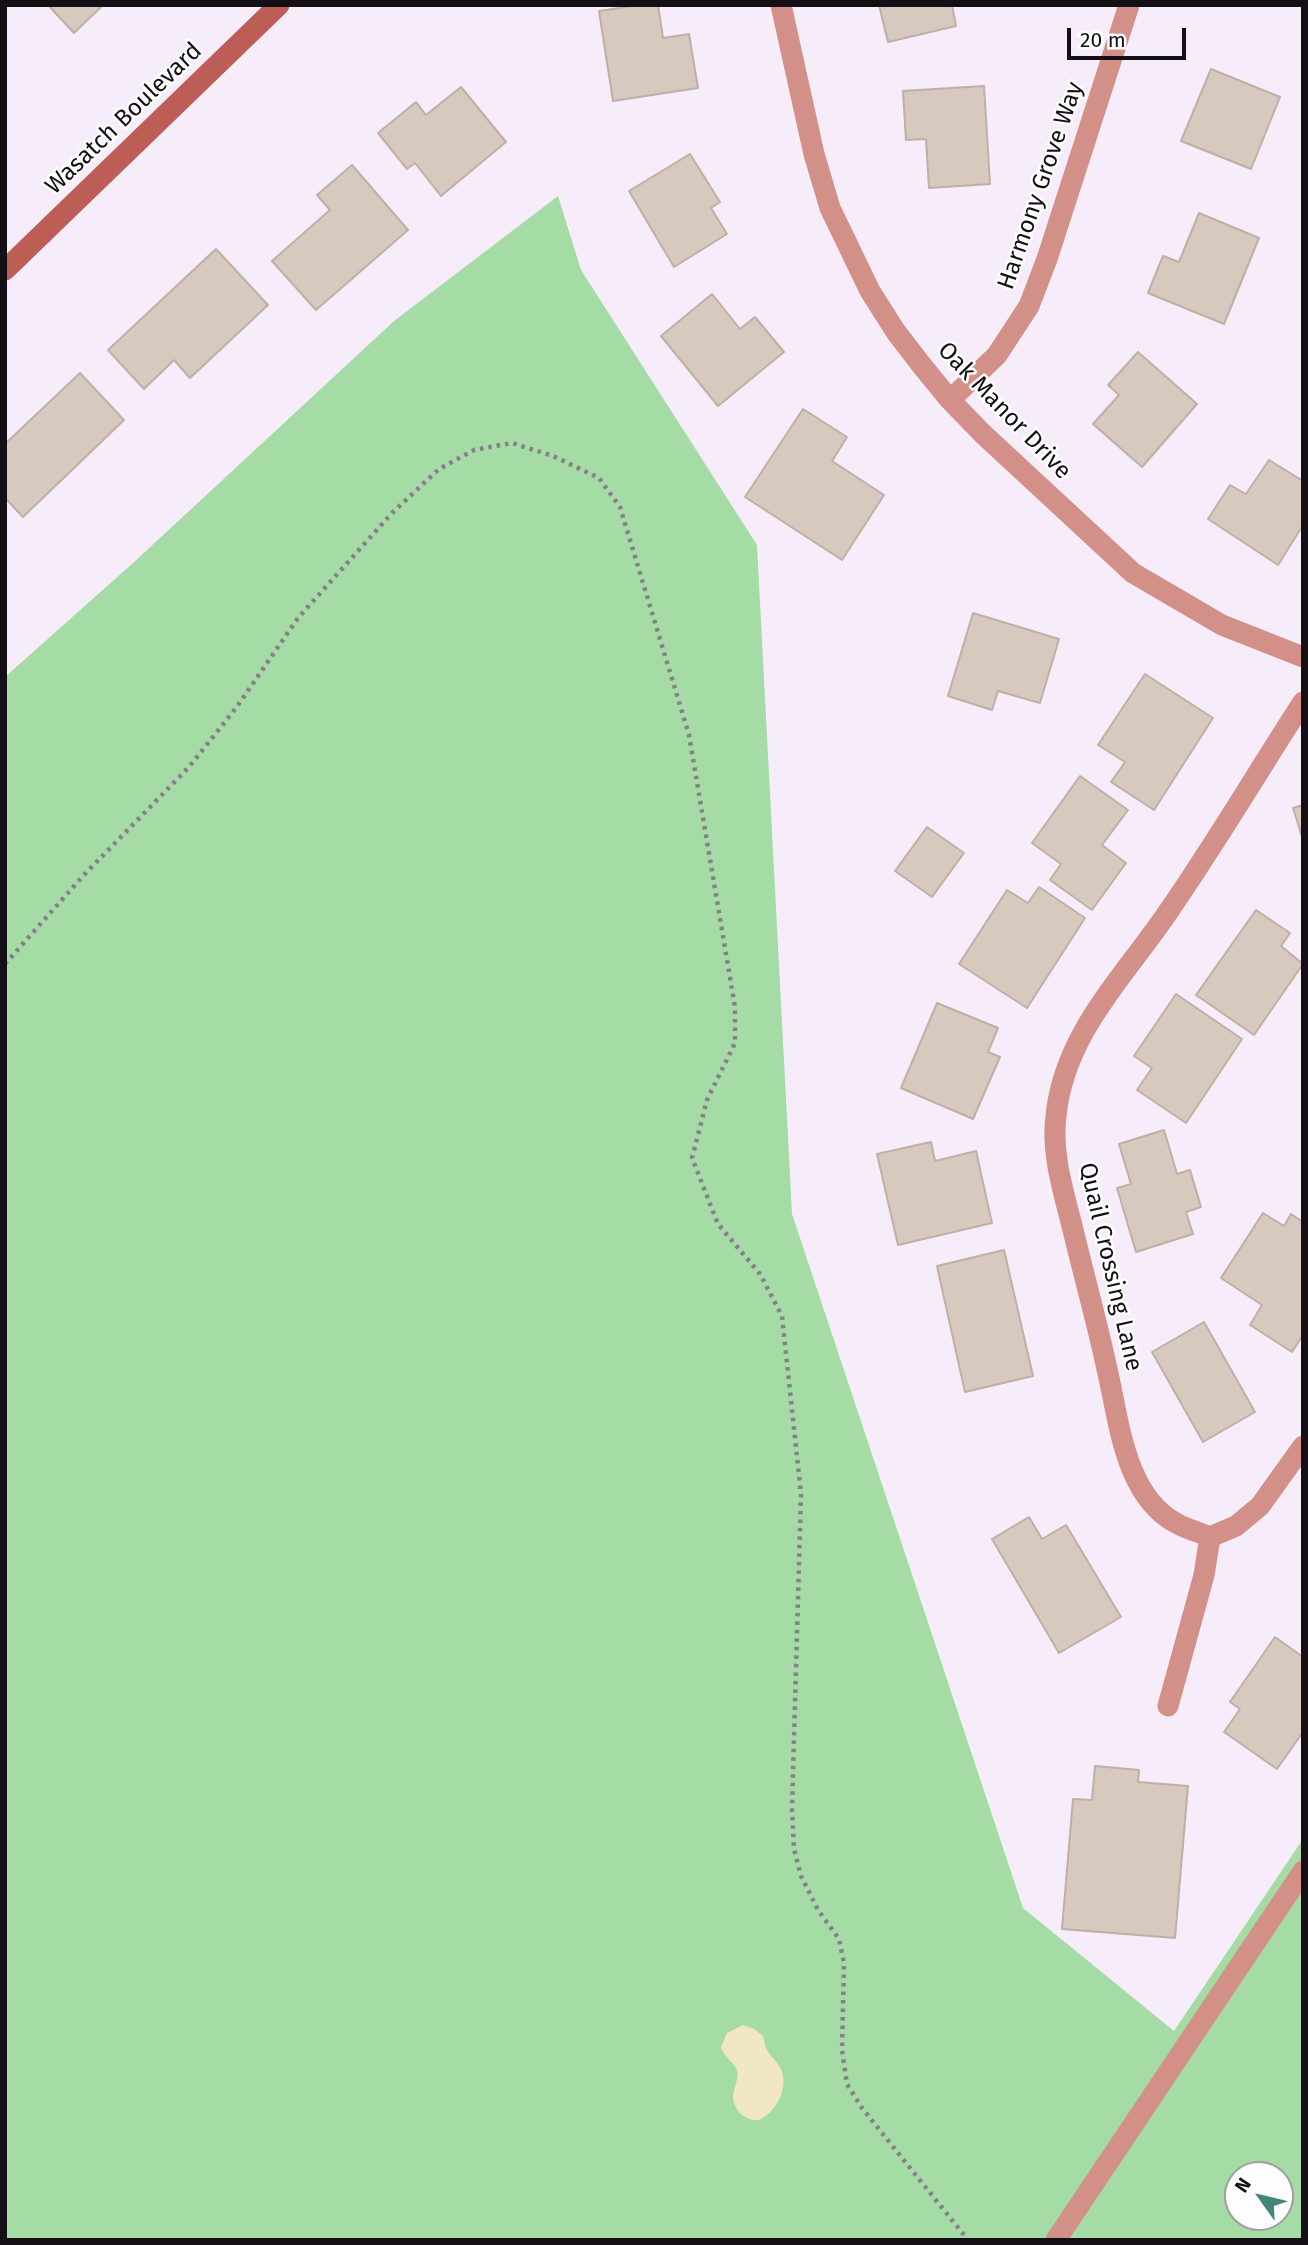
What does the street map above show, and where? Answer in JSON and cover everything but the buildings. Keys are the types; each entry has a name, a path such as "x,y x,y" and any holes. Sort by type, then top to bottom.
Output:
{"main road":[{"name":"Wasatch Boulevard","path":"5,270 279,5"}],"street":[{"name":"Oak Manor Drive","path":"781,5 814,154 830,208 870,291 896,332 950,400 1133,573 1222,625 1303,657"},
{"name":"Harmony Grove Way","path":"950,400 997,355 1029,306 1047,259 1129,5"},
{"name":"Quail Crossing Lane","path":"1210,1537 1174,1522 1159,1510 1152,1504 1132,1471 1118,1425 1108,1370 1058,1170 1055,1118 1063,1075 1081,1034 1115,983 1166,916 1303,702"},
{"path":"1168,1706 1204,1575 1210,1537 1237,1526 1260,1506 1303,1446"},
{"path":"1056,2240 1303,1871"}],"path":[{"path":"5,964 83,876 188,767 236,708 298,618 392,513 439,469 474,450 512,443 553,456 599,478 620,507 689,734 735,1007 735,1043 707,1100 692,1158 718,1224 761,1274 782,1316 801,1493 792,1808 794,1849 801,1876 818,1910 839,1939 844,1963 842,2050 848,2084 862,2108 968,2240"}],"green space":[{"path":"558,196 581,270 757,545 792,1214 1023,1908 1174,2031 1303,1839 1303,2240 5,2240 5,677 133,563 394,321"}],"sand":[{"path":"743,2025 763,2036 766,2048 783,2076 780,2098 771,2111 759,2120 745,2117 738,2111 733,2097 737,2070 721,2047 727,2033"}]}
